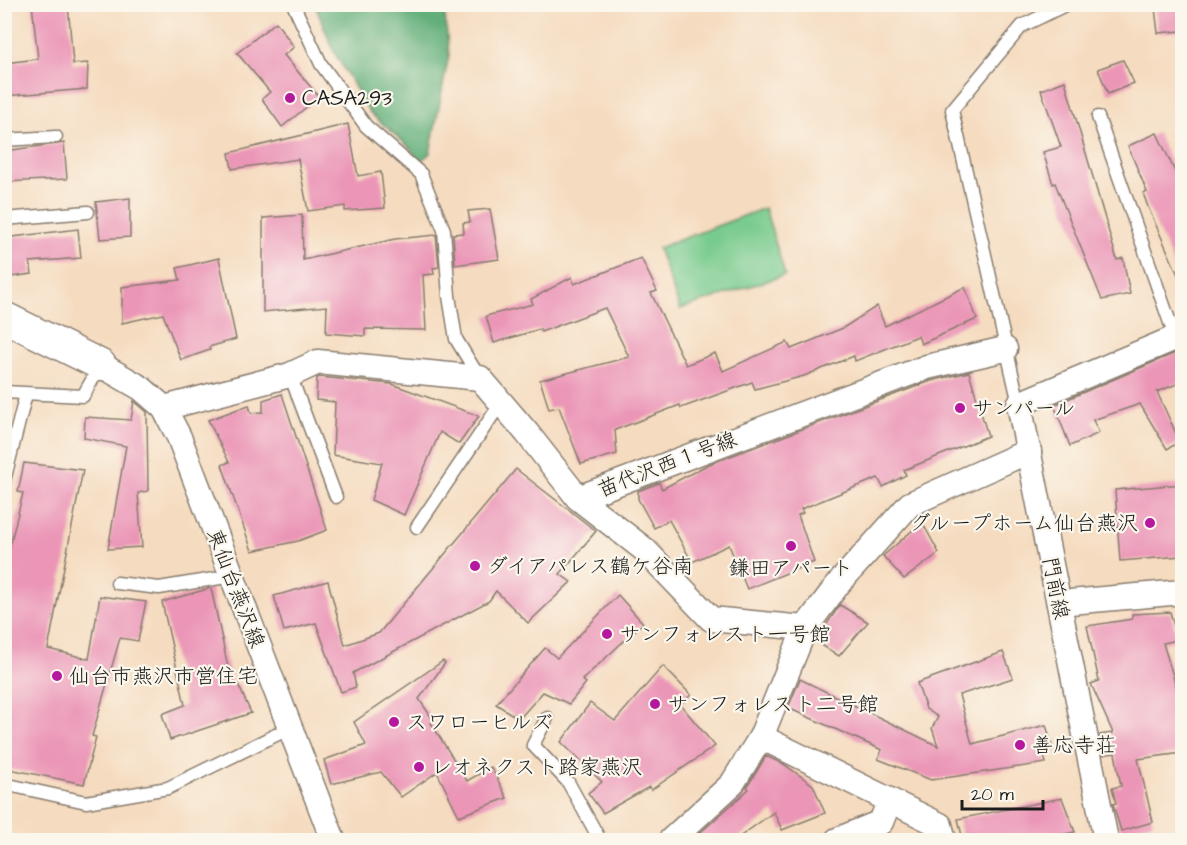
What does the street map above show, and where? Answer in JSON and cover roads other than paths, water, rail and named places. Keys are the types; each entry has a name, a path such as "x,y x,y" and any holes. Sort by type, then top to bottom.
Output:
{"street":[{"path":"4,318 101,365"},
{"path":"1018,404 1179,336"},
{"name":"苗代沢西１号線","path":"480,378 578,498 927,367 1005,349"},
{"path":"164,408 290,375 318,362 480,378"},
{"name":"東仙台燕沢線","path":"101,365 141,388 164,408 179,437 333,840"},
{"name":"門前線","path":"1018,404 1106,840"},
{"path":"671,840 732,784 761,737 805,628 839,583 910,504 1029,451"},
{"path":"578,498 645,550 711,619 805,628"},
{"path":"1059,603 1182,592"},
{"path":"761,737 940,825 944,840"},
{"path":"837,840 881,822 890,800"}],"lane":[{"path":"293,4 321,64 366,126 421,174 444,230 448,296 456,339 480,378"},
{"path":"1018,404 952,110 1022,26 1067,4"},
{"path":"1098,117 1179,336"},
{"path":"4,140 56,137"},
{"path":"4,219 88,212"},
{"path":"4,392 83,396 101,365"},
{"path":"290,375 336,497"},
{"path":"4,481 26,394"},
{"path":"417,526 501,403"},
{"path":"117,582 159,588 232,576"},
{"path":"547,718 533,745 568,782 600,840"},
{"path":"4,784 86,802 168,788 290,728"}],"place":[{"name":"CASA293","path":"290,98"},
{"name":"サンパール","path":"960,408"},
{"name":"グループホーム仙台燕沢","path":"1150,523"},
{"name":"鎌田アパート","path":"791,546"},
{"name":"ダイアパレス鶴ケ谷南","path":"475,566"},
{"name":"サンフォレスト一号館","path":"607,634"},
{"name":"仙台市燕沢市営住宅","path":"57,676"},
{"name":"サンフォレスト二号館","path":"655,704"},
{"name":"スワローヒルズ","path":"394,722"},
{"name":"善応寺荘","path":"1020,745"},
{"name":"レオネクスト路家燕沢","path":"419,767"}]}
